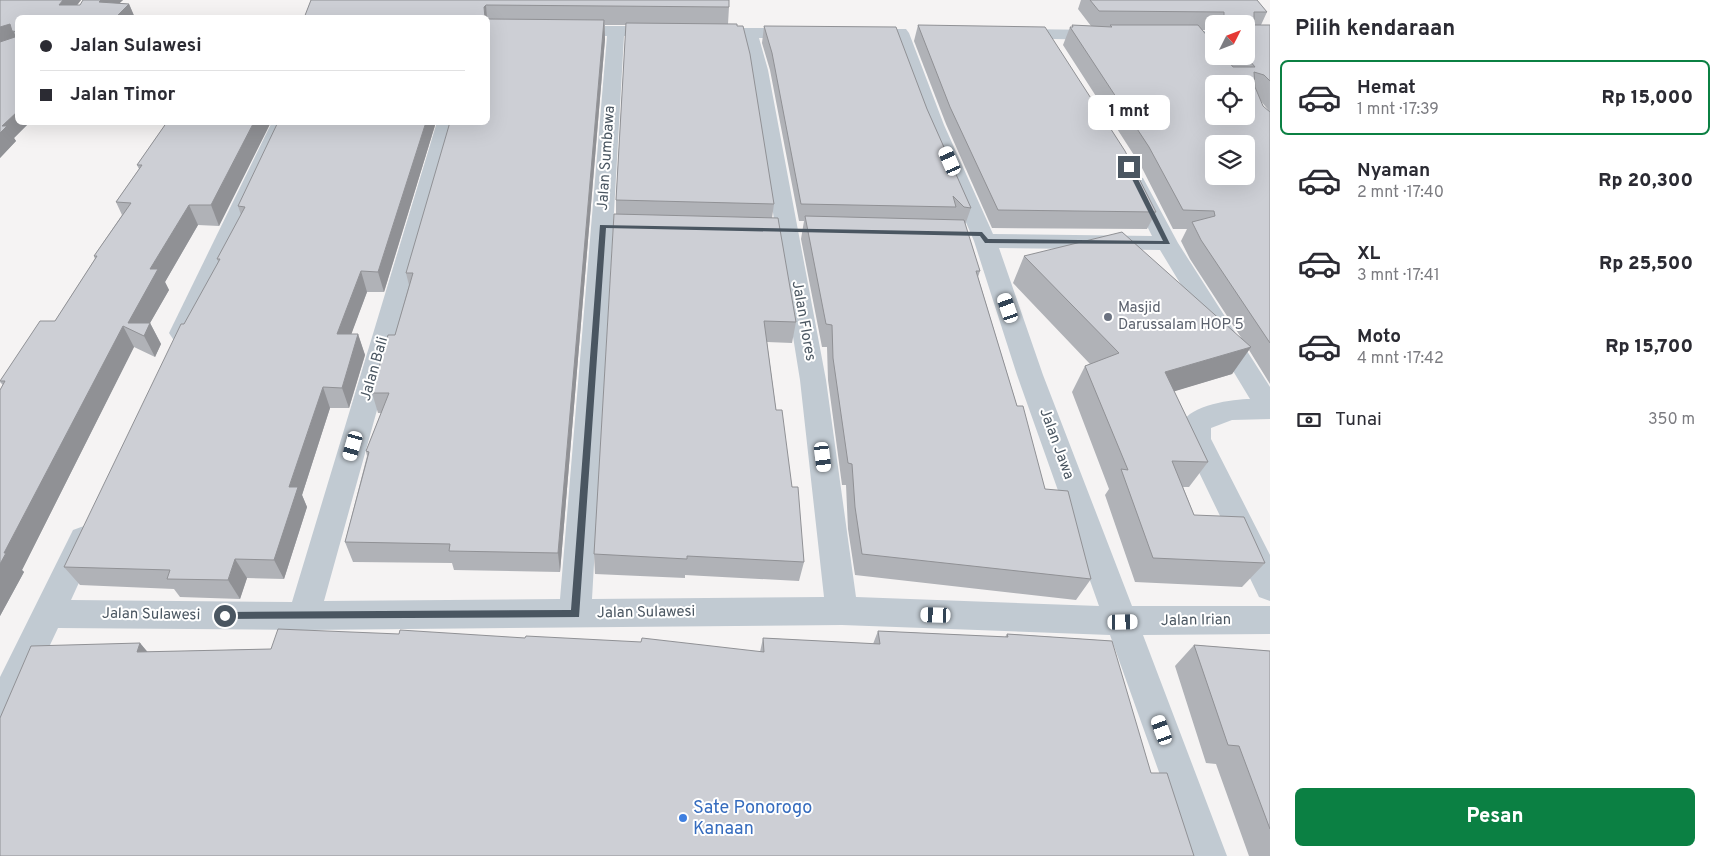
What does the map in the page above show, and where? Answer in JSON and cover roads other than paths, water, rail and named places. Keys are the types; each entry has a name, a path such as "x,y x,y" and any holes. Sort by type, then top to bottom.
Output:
{"street":[{"path":"547,31 815,33"},
{"name":"Jalan Sumbawa","path":"576,614 612,226 616,31"},
{"name":"Jalan Flores","path":"749,33 759,70 813,380 842,611"},
{"name":"Jalan Jawa","path":"901,33 1123,622 1208,856"},
{"path":"997,34 1121,35"},
{"path":"1046,34 1061,58"},
{"path":"1149,35 1205,36"},
{"path":"172,355 281,125"},
{"name":"Jalan Bali","path":"304,616 446,125"},
{"path":"1129,167 1167,243 1270,409"},
{"path":"977,236 1167,243"},
{"path":"1270,409 1234,408 1212,413 1197,423 1197,439 1270,587"},
{"path":"0,714 95,516"},
{"name":"Jalan Sulawesi","path":"48,614 304,616 842,611 1123,622"},
{"name":"Jalan Irian","path":"1123,622 1270,620"}],"place":[{"name":"Masjid Darussalam HOP 5","path":"1108,317"},
{"name":"Sate Ponorogo Kanaan","path":"683,818"}]}
